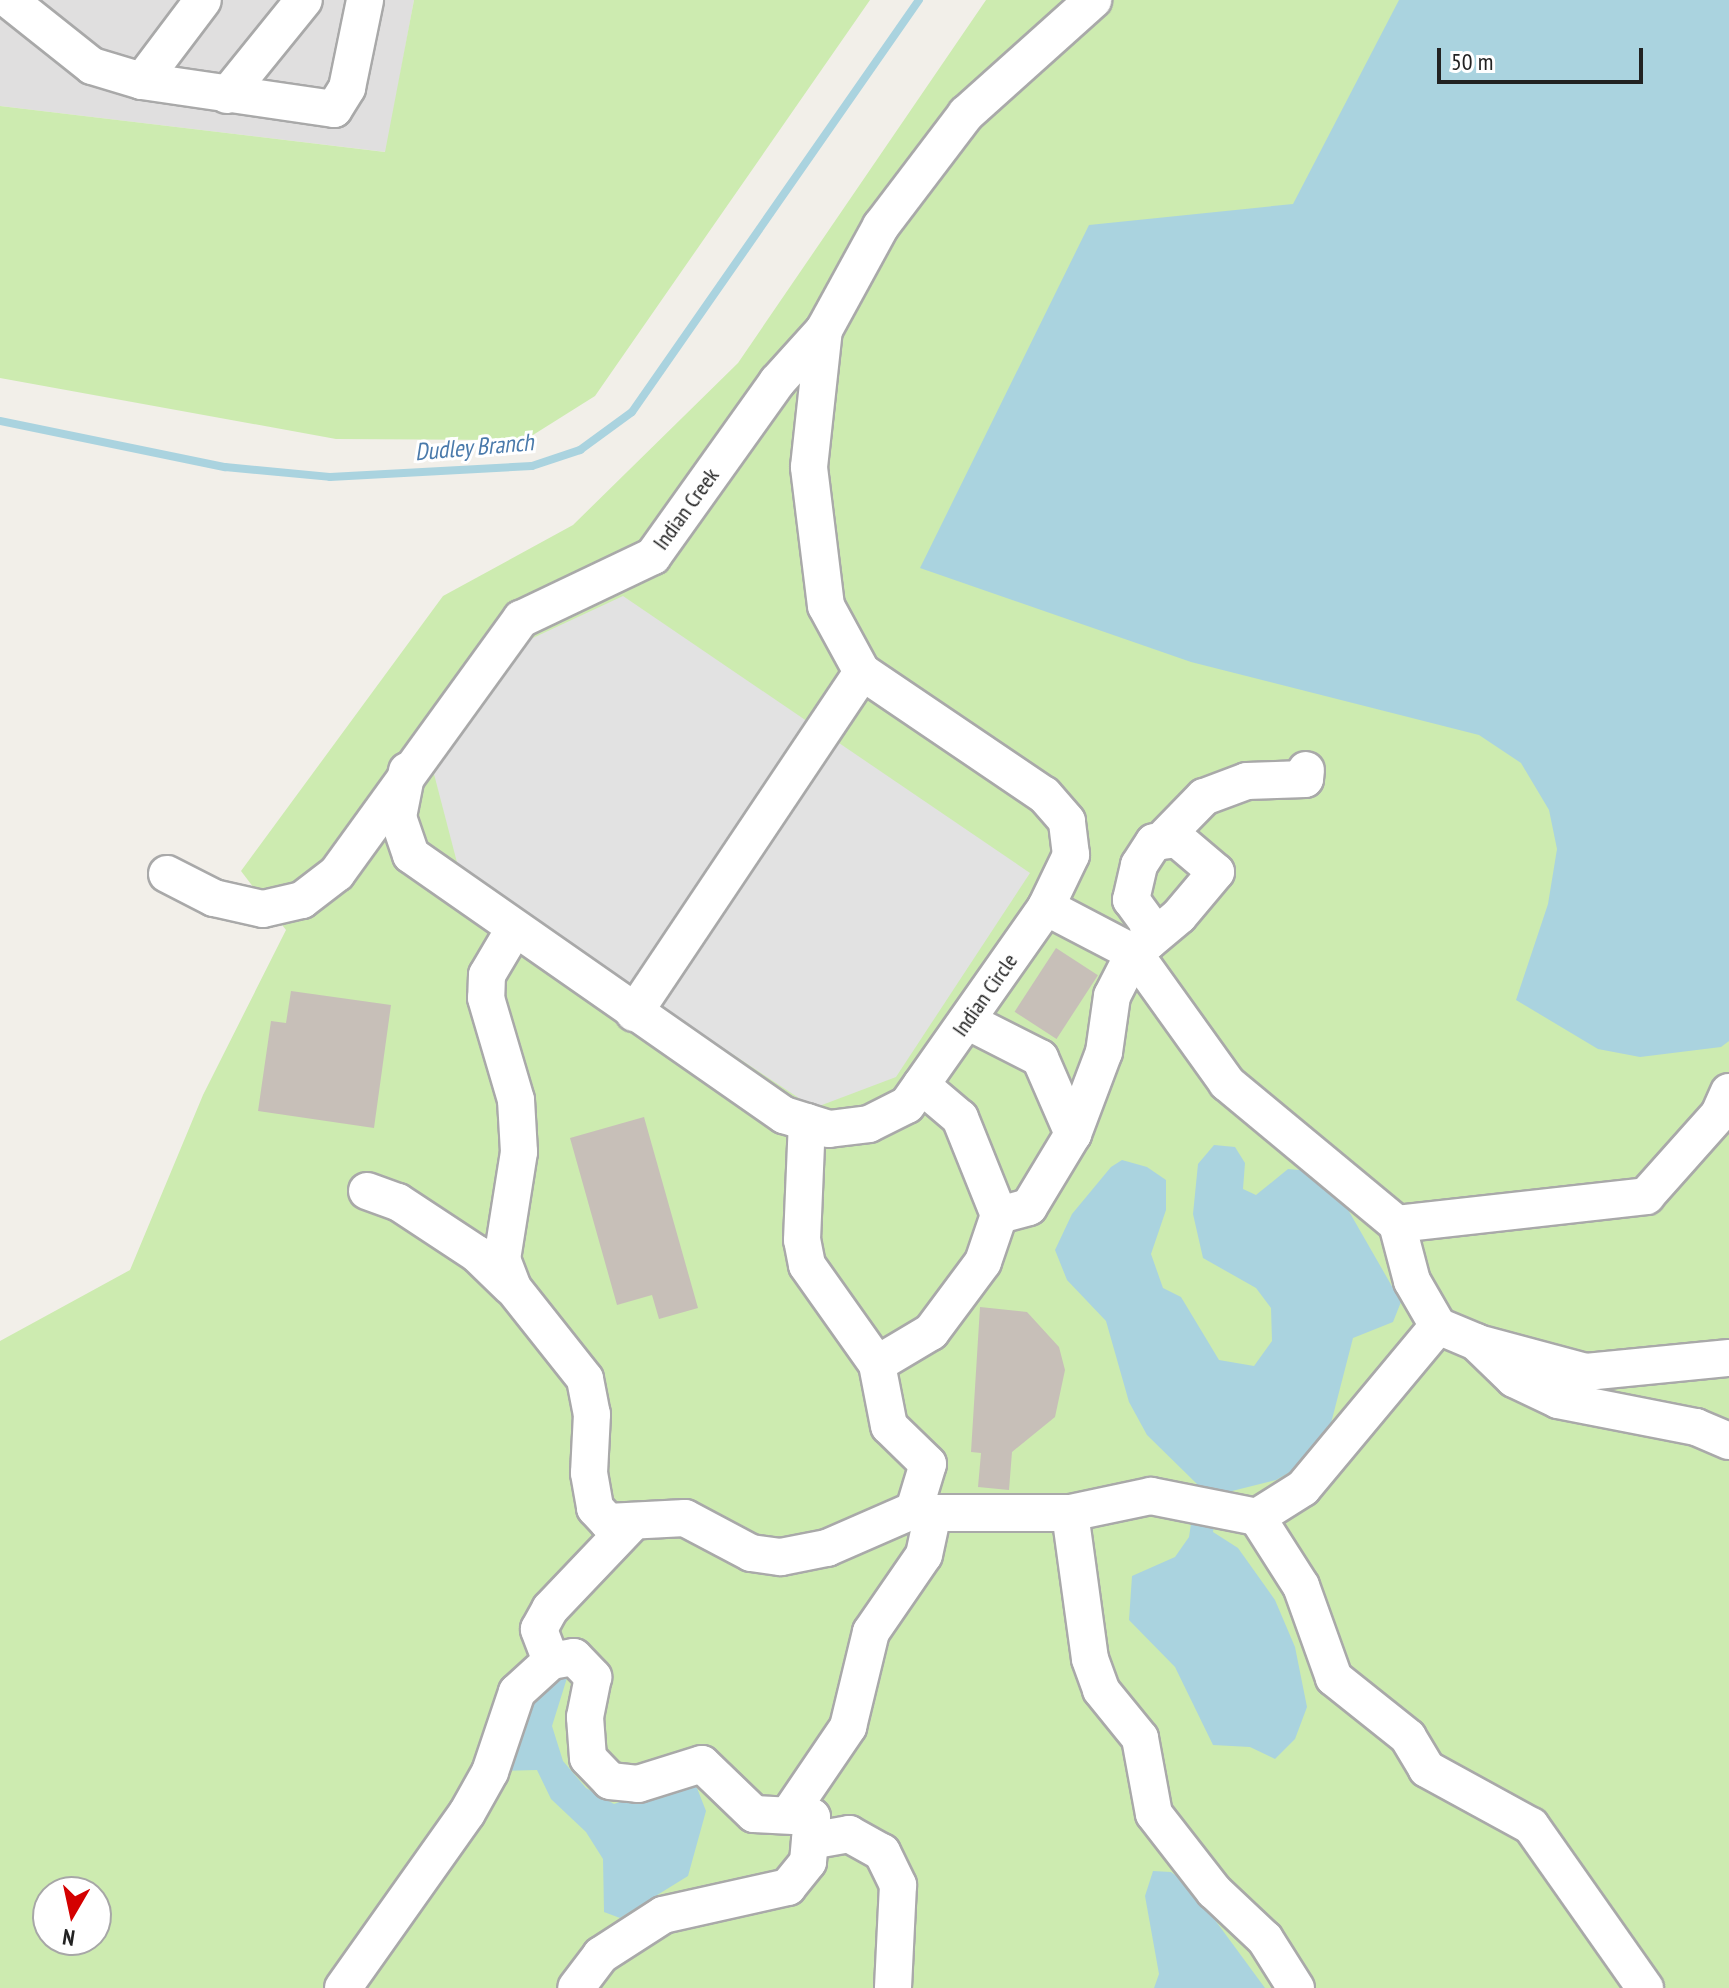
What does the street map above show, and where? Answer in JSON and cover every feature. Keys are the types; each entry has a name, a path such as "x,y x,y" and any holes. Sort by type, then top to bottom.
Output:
{"lane":[{"path":"9,0 92,66 142,81 334,109 347,88 365,0"},
{"path":"142,81 203,0"},
{"path":"227,95 304,0"},
{"name":"Indian Creek","path":"167,874 214,898 263,909 302,900 337,873 407,771 521,619 653,556 777,382 824,330 881,226 966,114 1093,0"},
{"name":"Indian Circle","path":"407,771 398,817 411,855 513,931 784,1115 829,1129 869,1124 907,1105 1046,907 1071,855 1067,821 1044,795 862,672 826,606 813,544 809,467 824,330"},
{"path":"634,1013 862,672"},
{"path":"1142,947 1148,923 1131,900 1139,865 1161,841 1204,797 1247,781 1305,779 1306,770"},
{"path":"999,1215 1029,1207 1073,1134 1104,1052 1112,996 1142,947 1216,872 1177,839 1161,841"},
{"path":"1046,907 1142,947 1227,1083 1397,1224 1412,1281 1438,1326 1476,1342 1586,1372 1729,1358"},
{"path":"513,931 487,975 486,998 516,1100 519,1152 502,1259 513,1288"},
{"path":"967,1021 1040,1058 1073,1134"},
{"path":"877,1364 931,1332 983,1262 999,1215 960,1118 921,1085"},
{"path":"1397,1224 1646,1196 1729,1092"},
{"path":"791,1811 848,1727 871,1632 924,1555 928,1464 889,1426 877,1364 807,1265 807,1122"},
{"path":"367,1191 398,1202 477,1254 513,1288 585,1379 595,1508 608,1522 630,1525 685,1518 751,1553 781,1557 827,1548 924,1511 1070,1513 1151,1496 1206,1504 1257,1517 1301,1586 1334,1678 1408,1737 1427,1769 1531,1826 1645,1988"},
{"path":"1257,1517 1303,1488 1438,1326"},
{"path":"1476,1342 1514,1379 1558,1400 1696,1427 1729,1441"},
{"path":"1070,1513 1090,1659 1101,1690 1140,1738 1154,1814 1214,1891 1265,1939 1296,1988"},
{"path":"551,1661 539,1629 550,1609 630,1525"},
{"path":"343,1988 467,1813 490,1772 517,1692 551,1661 574,1657 593,1677 585,1717 588,1758 610,1781 638,1784 702,1764 754,1814 791,1811 812,1817 808,1862 788,1887 663,1915 601,1955 576,1988"},
{"path":"810,1841 849,1834 882,1852 898,1885 893,1988"}],"shaded area":[{"path":"0,0 414,0 386,152 0,106"},
{"path":"623,596 1030,873 896,1077 814,1108 460,874 434,774 520,644"}],"green space":[{"path":"414,0 870,0 595,396 525,440 336,439 0,378 0,106 385,152"},
{"path":"986,0 1729,0 1729,1988 0,1988 0,1341 130,1270 203,1095 286,930 241,871 443,596 573,525 738,363"}],"water":[{"path":"1399,0 1729,0 1729,1041 1721,1047 1640,1057 1598,1049 1516,1000 1548,904 1557,849 1549,810 1521,763 1479,735 1191,662 920,568 1089,225 1293,204"},
{"path":"1214,1145 1235,1147 1245,1163 1243,1189 1256,1195 1288,1169 1311,1171 1335,1187 1401,1302 1393,1322 1353,1338 1329,1431 1306,1463 1276,1480 1220,1494 1213,1532 1238,1548 1275,1600 1295,1647 1307,1707 1295,1739 1275,1759 1250,1747 1213,1745 1175,1667 1129,1620 1132,1576 1175,1557 1189,1537 1197,1484 1147,1435 1129,1402 1106,1321 1067,1280 1055,1250 1072,1214 1111,1167 1122,1160 1147,1167 1166,1180 1166,1210 1151,1254 1163,1288 1181,1297 1219,1360 1254,1366 1272,1341 1271,1308 1256,1288 1203,1258 1193,1214 1198,1164"},
{"path":"557,1672 567,1678 552,1726 563,1761 586,1788 614,1804 681,1780 697,1788 706,1811 688,1876 620,1918 604,1912 603,1859 586,1832 551,1799 537,1770 499,1771 497,1714"},
{"path":"1153,1871 1171,1872 1190,1886 1265,1988 1154,1988 1159,1974 1145,1896"}],"building":[{"path":"1056,948 1098,975 1057,1039 1015,1012"},
{"path":"291,991 391,1005 374,1128 258,1111 271,1021 286,1023"},
{"path":"644,1117 698,1308 659,1319 652,1295 617,1305 570,1138"},
{"path":"980,1307 1027,1312 1059,1347 1065,1370 1055,1417 1012,1452 1009,1490 978,1487 981,1453 971,1452"}],"waterway":[{"name":"Dudley Branch","path":"0,421 225,467 330,477 532,466 580,450 632,412 919,0"}]}
